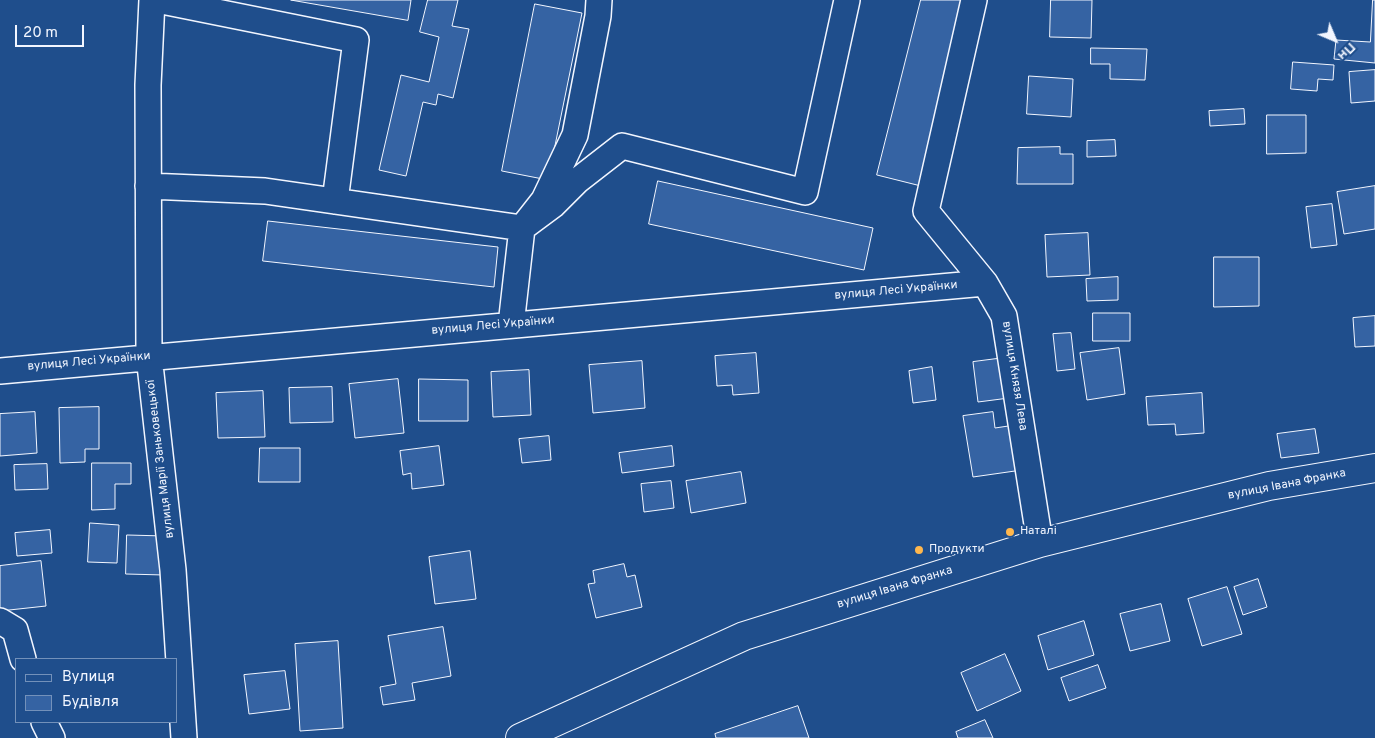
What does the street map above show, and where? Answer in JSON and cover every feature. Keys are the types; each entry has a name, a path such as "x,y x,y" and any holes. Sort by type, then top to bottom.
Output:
{"main road":[{"name":"вулиця Івана Франка","path":"537,735 744,636 1040,543 1269,486 1375,468"}],"street":[{"name":"вулиця Марії Заньковецької","path":"152,0 148,85 149,356 173,570 184,738"},
{"path":"157,0 356,40 335,201"},
{"path":"511,324 522,228 544,200 575,135 598,16 599,0"},
{"path":"148,186 265,191 522,228 553,205 577,181 622,146 805,192 847,0"},
{"name":"вулиця Князя Лева","path":"974,0 926,211 985,283 1004,316 1040,543"},
{"name":"вулиця Лесі Українки","path":"0,371 149,356 985,283"},
{"path":"0,621 15,630 22,658"},
{"path":"44,723 52,738"}],"building":[{"path":"291,0 411,0 408,20"},
{"path":"428,0 458,0 452,26 469,29 453,98 438,94 436,105 423,102 406,176 379,170 401,75 429,82 439,37 420,32"},
{"path":"921,0 967,0 921,186 877,175"},
{"path":"1051,0 1092,0 1091,38 1050,37"},
{"path":"1373,0 1375,0 1375,63 1334,59 1336,40 1370,42"},
{"path":"535,4 582,13 548,180 502,171"},
{"path":"1091,48 1147,49 1145,80 1110,79 1110,64 1091,64"},
{"path":"1293,62 1334,65 1333,80 1318,79 1317,91 1291,89"},
{"path":"1375,70 1375,101 1351,103 1349,72"},
{"path":"1029,76 1073,79 1071,117 1027,114"},
{"path":"1244,109 1245,124 1210,126 1209,111"},
{"path":"1267,115 1306,115 1306,153 1267,154"},
{"path":"1115,140 1116,156 1087,157 1087,141"},
{"path":"1060,147 1060,154 1073,154 1073,184 1017,184 1018,148"},
{"path":"658,181 873,228 864,270 649,224"},
{"path":"1375,186 1375,229 1344,234 1337,192"},
{"path":"1332,204 1337,245 1311,248 1306,207"},
{"path":"268,221 498,247 494,287 263,261"},
{"path":"1088,233 1090,275 1047,277 1045,235"},
{"path":"1214,257 1259,257 1259,306 1214,307"},
{"path":"1118,277 1118,300 1087,301 1086,279"},
{"path":"1093,313 1130,313 1130,341 1093,341"},
{"path":"1375,316 1375,346 1355,347 1353,318"},
{"path":"1071,333 1075,369 1057,371 1053,334"},
{"path":"1119,348 1125,394 1087,400 1080,353"},
{"path":"756,353 759,393 733,395 732,385 717,386 715,356"},
{"path":"1004,358 1009,398 978,402 973,362"},
{"path":"642,361 645,408 593,413 589,365"},
{"path":"932,367 936,400 913,403 909,371"},
{"path":"529,370 531,415 493,417 491,372"},
{"path":"398,379 404,433 355,438 349,384"},
{"path":"419,379 468,380 468,421 419,421"},
{"path":"332,387 333,422 290,423 289,388"},
{"path":"263,391 265,437 218,438 216,393"},
{"path":"1202,393 1204,433 1176,435 1175,424 1148,425 1146,397"},
{"path":"99,407 99,449 85,449 85,462 60,463 59,408"},
{"path":"35,412 37,453 0,456 0,414"},
{"path":"993,412 995,428 1015,425 1022,470 973,477 963,416"},
{"path":"1315,429 1319,453 1281,458 1277,434"},
{"path":"549,436 551,460 522,463 519,439"},
{"path":"439,446 444,485 412,489 411,473 403,475 400,451"},
{"path":"672,446 674,466 622,473 619,453"},
{"path":"260,448 300,448 300,482 259,482"},
{"path":"92,463 131,463 131,484 115,484 115,509 92,510"},
{"path":"47,464 48,489 15,490 14,465"},
{"path":"741,472 746,503 691,513 686,481"},
{"path":"671,481 674,508 644,512 641,484"},
{"path":"90,523 119,525 117,563 88,562"},
{"path":"50,530 52,553 17,556 15,533"},
{"path":"127,535 165,536 164,575 126,574"},
{"path":"470,551 476,599 435,604 429,557"},
{"path":"41,561 46,606 0,611 0,566"},
{"path":"624,564 627,577 635,575 642,607 596,618 588,584 595,583 593,571"},
{"path":"1258,579 1267,607 1243,615 1234,587"},
{"path":"1227,587 1242,634 1202,646 1188,599"},
{"path":"1161,604 1170,641 1130,651 1120,614"},
{"path":"1084,621 1094,655 1048,670 1038,636"},
{"path":"443,627 451,676 412,683 415,700 383,705 380,687 396,684 388,636"},
{"path":"338,641 343,728 300,731 295,644"},
{"path":"1005,654 1021,691 977,711 961,673"},
{"path":"1098,665 1106,688 1069,701 1061,678"},
{"path":"285,671 290,709 249,714 244,675"},
{"path":"798,706 809,738 716,738 715,734"},
{"path":"985,720 993,738 958,738 956,732"}],"place":[{"name":"Наталi","path":"1010,532"},
{"name":"Продукти","path":"919,550"}]}
